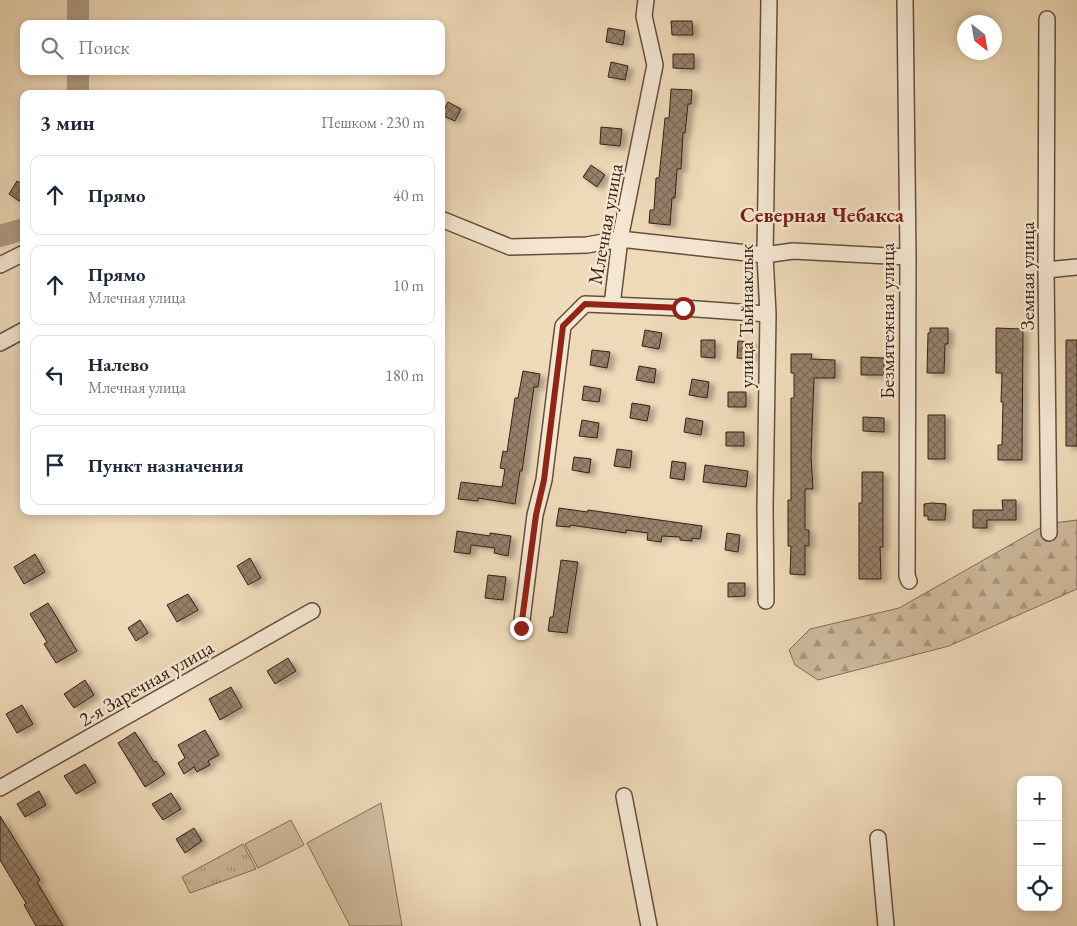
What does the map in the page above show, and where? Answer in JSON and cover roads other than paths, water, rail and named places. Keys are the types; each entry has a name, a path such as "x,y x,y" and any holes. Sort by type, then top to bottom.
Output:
{"street":[{"name":"Млечная улица","path":"521,628 536,515 544,480 563,326 585,304 612,305 620,239 655,66 644,16 646,0"},
{"name":"улица Тыйнаклык","path":"766,601 765,508 768,314 765,255 769,0"},
{"name":"Безмятежная улица","path":"905,0 908,257 907,576 909,581"},
{"name":"Земная улица","path":"1047,19 1048,533"},
{"path":"445,221 510,247 587,246 620,239 765,255 793,251 908,257"},
{"path":"0,265 20,255"},
{"path":"1046,270 1077,267"},
{"path":"612,305 768,314"},
{"path":"0,343 20,332"},
{"name":"2-я Заречная улица","path":"0,788 312,612"},
{"path":"624,796 649,926"},
{"path":"878,838 886,926"}],"waterway":[{"path":"78,0 78,20"},
{"path":"78,75 78,90"},
{"path":"0,236 20,230"}],"district":[{"name":"Северная Чебакса","path":"822,215"}]}
